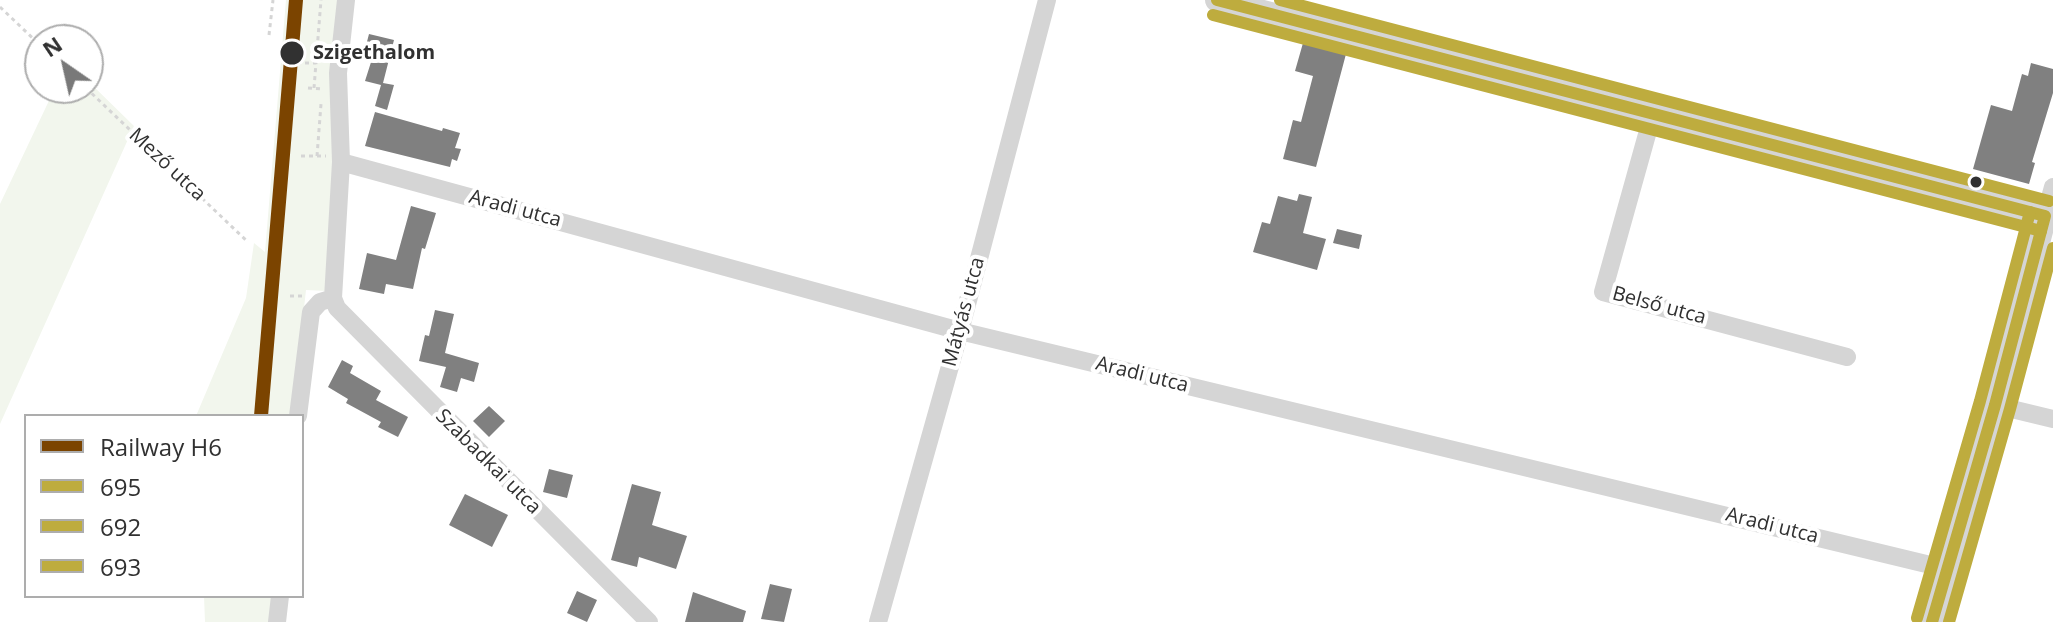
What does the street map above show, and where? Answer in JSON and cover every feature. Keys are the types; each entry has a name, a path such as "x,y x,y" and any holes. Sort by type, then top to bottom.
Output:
{"street":[{"path":"298,414 311,312 320,302 333,298 338,73 346,0"},
{"name":"Mátyás utca","path":"878,622 960,331 1047,0"},
{"path":"1217,0 2045,216"},
{"name":"Belső utca","path":"1653,113 1603,292 1847,357"},
{"name":"Aradi utca","path":"338,159 960,331 1947,569"},
{"path":"1932,622 1995,405 2053,187"},
{"name":"Szabadkai utca","path":"333,298 344,317 649,622"},
{"path":"1995,405 2053,419"},
{"path":"277,622 280,598"}],"path":[{"path":"269,35 273,0"},
{"path":"314,88 321,0"},
{"path":"0,7 24,30"},
{"path":"297,63 316,63"},
{"path":"308,88 322,89"},
{"path":"317,156 321,102"},
{"name":"Mező utca","path":"103,104 248,242"},
{"path":"301,156 338,159"},
{"path":"290,296 305,296"}],"shaded area":[{"path":"286,0 338,0 338,160 327,291 306,290 292,414 197,414 246,298 254,243 265,252"},
{"path":"104,97 134,126 0,424 0,204 47,104 104,104"},
{"path":"204,598 272,598 269,622 205,622"}],"building":[{"path":"369,34 394,40 383,83 394,85 387,110 375,106 381,85 365,81 372,59 363,57"},
{"path":"1303,43 1346,54 1316,167 1283,159 1293,120 1301,122 1313,76 1295,71"},
{"path":"2031,63 2053,69 2053,93 2032,162 2035,163 2029,184 1973,169 1991,105 2012,111 2022,74 2028,76"},
{"path":"375,112 460,133 455,148 461,149 457,161 452,159 450,167 365,146"},
{"path":"1299,194 1312,197 1303,233 1326,239 1317,270 1253,252 1262,222 1270,224 1278,196 1297,201"},
{"path":"411,206 436,213 425,249 422,248 413,289 386,284 384,294 359,289 367,253 396,260"},
{"path":"1337,229 1362,235 1359,249 1333,243"},
{"path":"435,310 454,314 445,353 479,363 474,382 461,378 457,392 440,387 446,367 419,361"},
{"path":"342,360 353,366 350,373 381,391 376,400 408,417 398,437 378,427 381,422 346,403 348,399 328,387"},
{"path":"489,406 505,421 489,437 473,421"},
{"path":"549,469 573,475 567,498 543,492"},
{"path":"632,484 661,492 652,525 687,536 676,569 639,557 637,567 611,560"},
{"path":"465,494 508,515 492,547 449,525"},
{"path":"770,584 792,589 784,622 761,619"},
{"path":"577,591 597,600 587,622 567,613"},
{"path":"693,592 746,611 743,622 685,622"}],"rail line":[{"name":"H6","path":"261,414 296,0"}],"transit line":[{"name":"695","path":"1217,0 2045,216"},
{"name":"693","path":"1280,0 2049,201"},
{"name":"692","path":"1213,15 2041,231"},
{"name":"693","path":"1917,618 1980,401 2030,212"},
{"name":"695","path":"1932,622 1995,405 2045,216"},
{"name":"692","path":"1949,622 2053,248"}],"place":[{"name":"Szigethalom","path":"292,53"}]}
